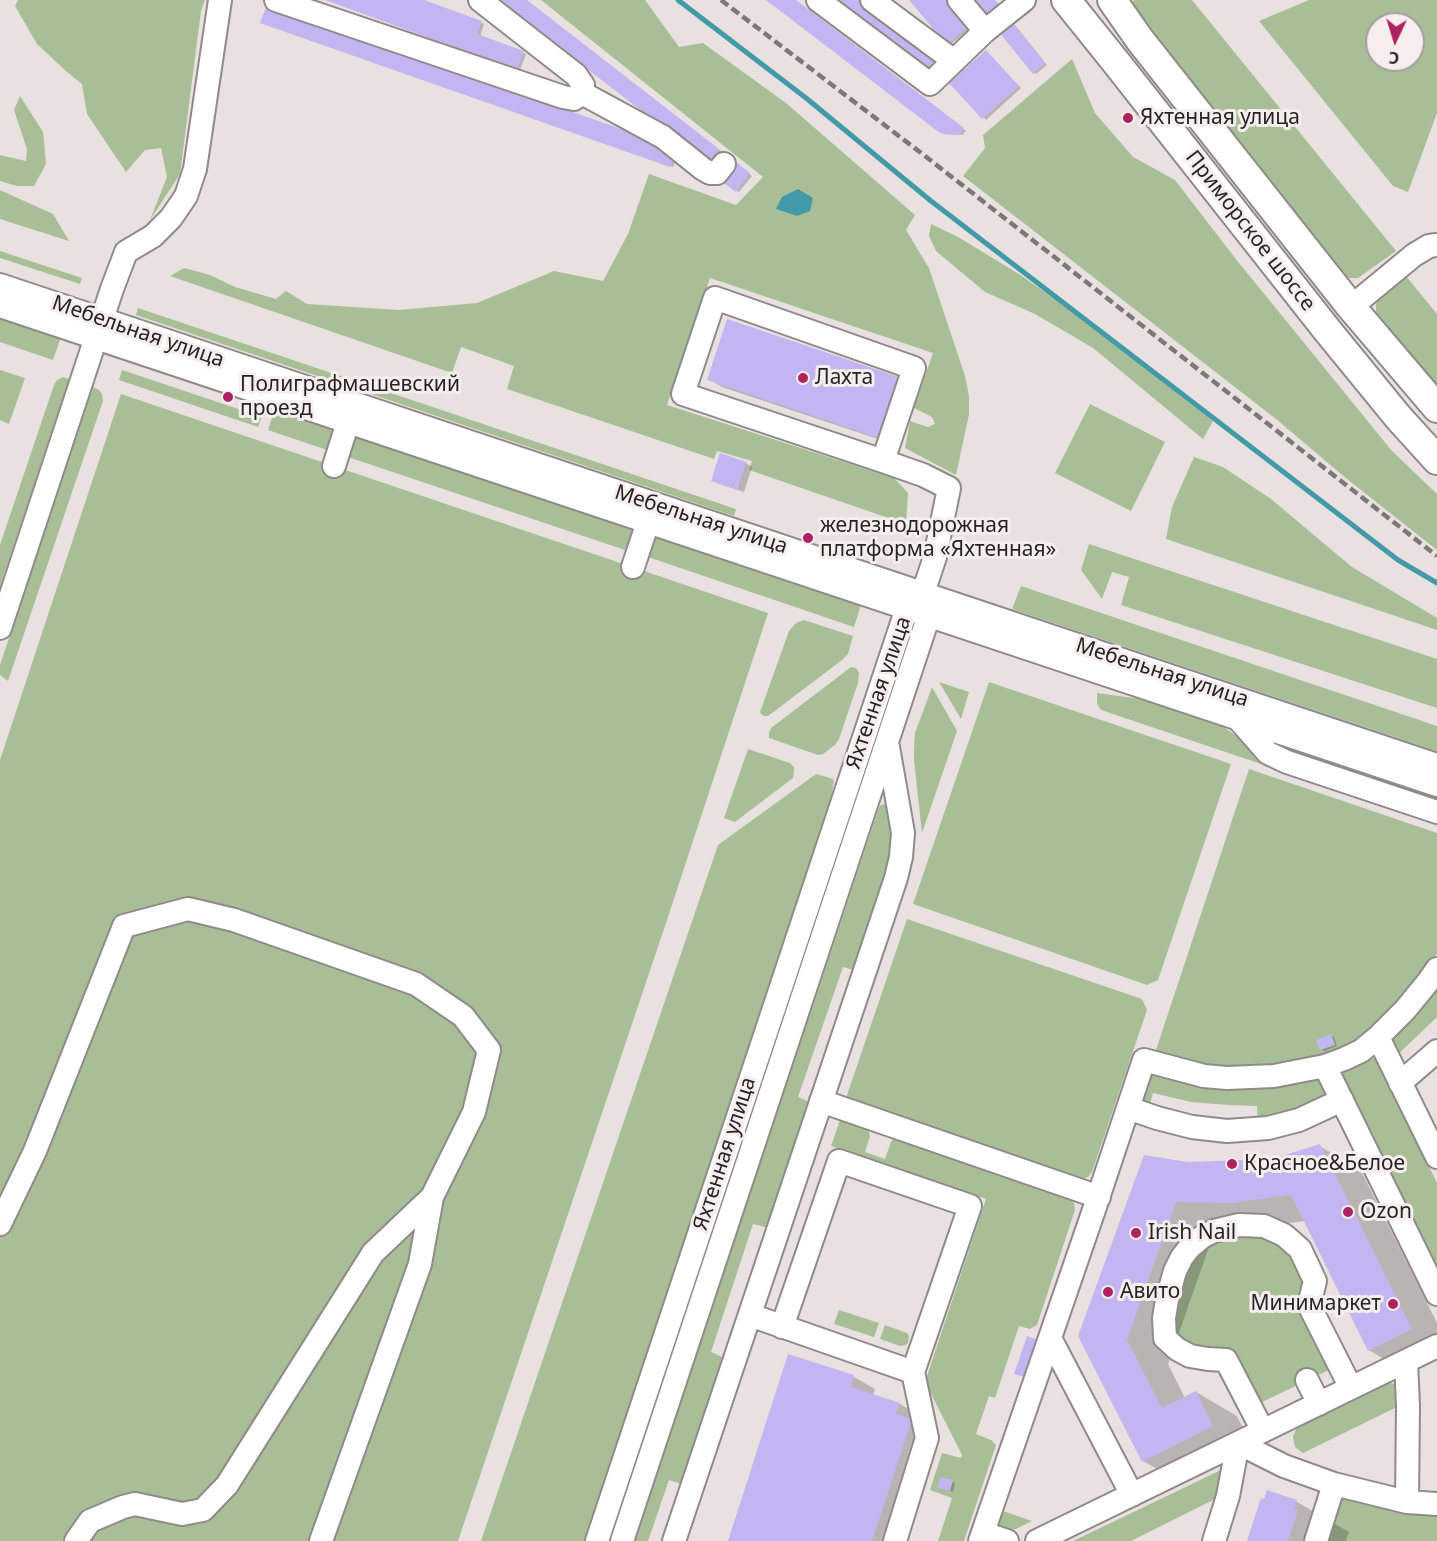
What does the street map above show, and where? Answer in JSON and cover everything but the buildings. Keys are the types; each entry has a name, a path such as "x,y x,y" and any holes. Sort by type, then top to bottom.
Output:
{"main road":[{"name":"Приморское шоссе","path":"1066,0 1327,330 1398,417 1437,460"},
{"name":"Приморское шоссе","path":"1112,0 1140,40 1351,307 1437,408"}],"street":[{"path":"0,628 126,252 153,236 171,219 186,196 195,169 220,0"},
{"path":"279,0 563,97 574,99 582,93 583,85 576,75 475,1"},
{"path":"818,0 930,84 985,31 1024,0"},
{"path":"959,0 985,31"},
{"path":"875,1 954,61"},
{"path":"582,93 663,137 710,173 717,173 724,164"},
{"path":"1351,307 1414,255 1429,246 1437,245"},
{"name":"Мебельная улица","path":"0,285 100,329 348,422 648,522 915,601 1437,765"},
{"path":"883,460 914,368 715,298 683,394 883,460 950,488 935,557 915,601"},
{"name":"Мебельная улица","path":"0,306 100,329 915,601"},
{"path":"334,466 348,422"},
{"path":"633,567 648,522"},
{"name":"Яхтенная улица","path":"597,1541 915,601 929,615 622,1541"},
{"name":"Мебельная улица","path":"929,615 1437,785"},
{"path":"1238,718 1268,753 1287,762 1437,812"},
{"path":"674,1541 896,878 903,833 888,741"},
{"path":"0,1224 35,1151 124,926 188,909 234,920 416,984 463,1016 489,1050 474,1112 432,1197 420,1264 321,1541"},
{"path":"1007,1541 981,1537 1144,1060 1204,1076 1227,1078 1274,1076 1324,1066 1360,1051 1378,1037 1405,1010 1437,969"},
{"path":"1378,1037 1437,1157"},
{"path":"1400,1083 1437,1051"},
{"path":"1324,1066 1437,1294"},
{"path":"1128,1108 1192,1127 1227,1131 1268,1128 1299,1120 1342,1100"},
{"path":"821,1101 1099,1197"},
{"path":"782,1327 839,1161 970,1206 913,1372 927,1438 895,1541"},
{"path":"76,1541 90,1521 135,1504 182,1514 203,1510 227,1485 373,1253 432,1197"},
{"path":"1263,1431 1226,1359 1190,1356 1177,1349 1165,1338 1164,1318 1175,1271 1190,1247 1214,1231 1239,1225 1264,1226 1284,1235 1300,1249 1314,1281 1309,1305 1351,1388"},
{"path":"750,1315 913,1372"},
{"path":"1050,1338 1132,1495"},
{"path":"1037,1541 1437,1346"},
{"path":"1406,1361 1407,1502"},
{"path":"1307,1380 1319,1404"},
{"path":"1238,1443 1284,1467 1334,1484 1407,1502 1437,1504"},
{"path":"1214,1541 1228,1496 1238,1443"},
{"path":"1316,1541 1334,1484"}],"green space":[{"path":"18,0 205,0 201,11 180,174 150,220 167,177 161,148 145,150 126,172 87,114 82,84 37,44 15,6"},
{"path":"541,0 645,0 679,47 703,43 786,103 915,215 906,230 929,268 965,376 969,396 969,414 956,475 905,448 910,421 928,427 935,424 932,417 914,408 933,353 710,278 667,405 894,478 908,493 906,524 749,470 752,461 717,451 714,459 507,389 514,366 461,347 452,373 170,276 184,268 276,299 286,291 307,304 399,310 477,303 554,271 603,281 628,234 649,174 736,205 763,177"},
{"path":"1134,0 1192,0 1396,251 1358,278 1340,275 1128,5"},
{"path":"1309,0 1437,0 1437,113 1408,192 1393,186 1259,21"},
{"path":"1072,59 1095,113 1133,157 1175,180 1235,258 1392,451 1437,494 1437,550 1276,419 963,176 985,148 983,135"},
{"path":"20,96 43,132 46,164 34,186 17,186 0,181 0,155 26,161 27,149 14,110"},
{"path":"0,190 53,214 69,241 0,219"},
{"path":"931,224 958,237 1019,274 1062,304 1213,421 1203,439 1093,348 1035,314 985,292 936,251 929,236"},
{"path":"0,251 82,278 80,284 0,258"},
{"path":"1405,275 1437,314 1437,386 1382,325 1376,313 1376,304 1381,294"},
{"path":"138,308 736,509 734,516 136,315"},
{"path":"0,316 61,337 53,360 0,342"},
{"path":"0,370 25,378 9,424 0,420"},
{"path":"122,370 262,417 258,427 119,380"},
{"path":"63,377 69,379 0,586 0,545 54,385"},
{"path":"93,387 102,394 103,401 8,681 0,675 0,665"},
{"path":"121,394 768,613 458,1541 0,1541 0,760"},
{"path":"1090,404 1165,442 1131,511 1055,473"},
{"path":"275,409 335,429 330,451 268,430"},
{"path":"355,435 634,529 631,552 345,456"},
{"path":"1194,457 1223,467 1271,499 1352,567 1437,618 1437,630 1166,539 1172,507"},
{"path":"654,535 861,605 854,627 645,556"},
{"path":"1089,544 1437,659 1437,708 1121,605 1129,577 1112,572 1102,599 1081,570"},
{"path":"1021,586 1437,726 1437,751 1012,609"},
{"path":"804,620 853,636 848,654 768,716 762,715 760,712 789,631 796,623"},
{"path":"851,667 856,668 859,673 858,683 835,745 818,755 769,738 771,728"},
{"path":"939,682 969,692 961,719"},
{"path":"989,682 1231,764 1158,980 1147,985 913,904"},
{"path":"932,687 957,731 922,833 914,760 915,733"},
{"path":"1097,693 1148,700 1221,725 1276,769 1104,711 1097,703"},
{"path":"748,749 790,763 794,767 793,778 735,822 724,818"},
{"path":"1249,769 1437,833 1437,953 1422,977 1361,1039 1331,1053 1280,1065 1220,1069 1163,1056 1156,1050"},
{"path":"816,774 834,780 826,832 590,1541 481,1541 718,845"},
{"path":"885,804 888,806 891,836 886,874 854,970 843,967 798,1097 810,1102 768,1228 753,1224 711,1352 724,1358 682,1484 669,1480 648,1541 634,1541 879,808"},
{"path":"907,919 1142,999 1147,1010 1092,1172 1088,1177 1075,1179 845,1101"},
{"path":"1437,979 1437,1017 1393,1059 1387,1037"},
{"path":"1376,1058 1437,1183 1437,1267 1342,1075 1357,1062"},
{"path":"1146,1072 1321,1073 1335,1097 1258,1125 1257,1106 1191,1102 1153,1093 1148,1111 1137,1104"},
{"path":"840,1120 867,1129 870,1136 865,1152 885,1159 891,1142 895,1139 1066,1196 1074,1203 1075,1210 1037,1325 1030,1329 1019,1326 995,1398 989,1396 976,1434 991,1440 996,1445 964,1541 938,1541 952,1498 930,1490 942,1453 961,1458 962,1455 925,1382 986,1199 831,1146"},
{"path":"1262,1233 1294,1252 1331,1369 1258,1404 1173,1333 1173,1303 1186,1263 1215,1237"},
{"path":"839,1310 879,1323 874,1337 834,1324"},
{"path":"885,1325 907,1333 908,1343 900,1346 880,1339"},
{"path":"1389,1383 1396,1384 1401,1405 1303,1453 1295,1447 1293,1437 1296,1429"},
{"path":"1221,1470 1227,1481 1223,1495 1131,1541 1073,1541"},
{"path":"1345,1494 1437,1511 1437,1541 1328,1541 1341,1499"},
{"path":"997,1509 1032,1521 1006,1531 999,1528 996,1521"}],"water":[{"path":"798,189 813,198 810,211 797,216 776,209 782,197"}],"waterway":[{"path":"678,0 806,98 931,201 1398,560 1437,583"}],"railway":[{"path":"721,0 925,156 1437,556"}],"place":[{"name":"Яхтенная улица","path":"1128,118"},
{"name":"Лахта","path":"803,378"},
{"name":"Полиграфмашевский проезд","path":"228,397"},
{"name":"железнодорожная платформа «Яхтенная»","path":"808,538"},
{"name":"Красное&Белое","path":"1232,1164"},
{"name":"Ozon","path":"1348,1212"},
{"name":"Irish Nail","path":"1136,1233"},
{"name":"Авито","path":"1108,1292"},
{"name":"Минимаркет","path":"1393,1304"}]}
